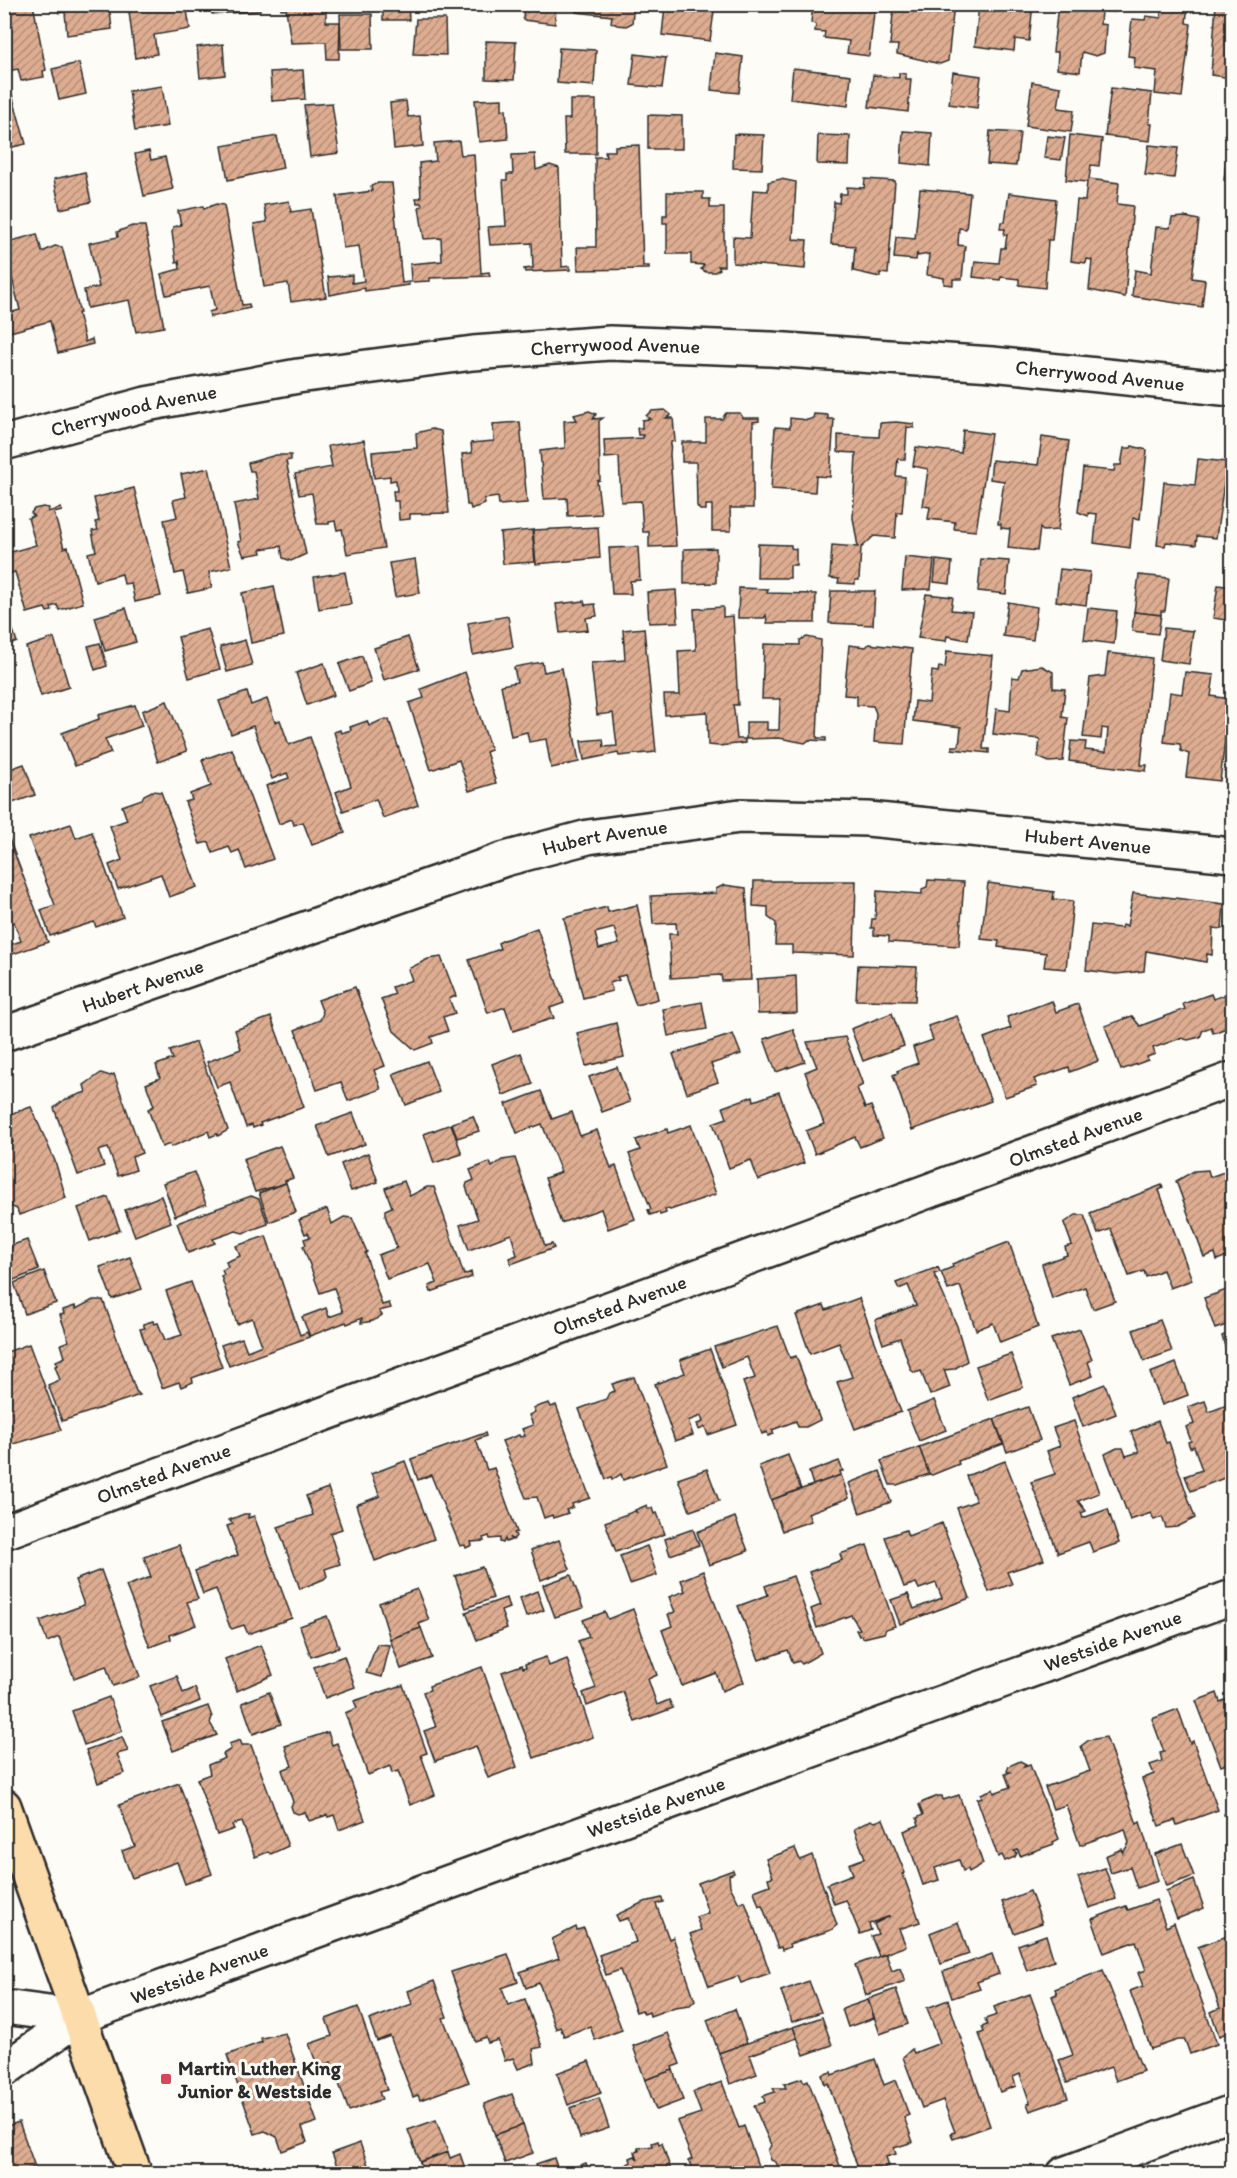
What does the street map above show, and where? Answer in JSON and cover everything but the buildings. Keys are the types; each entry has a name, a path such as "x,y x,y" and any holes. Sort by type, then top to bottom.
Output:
{"main road":[{"path":"4,1806 135,2174"}],"street":[{"name":"Cherrywood Avenue","path":"4,443 146,404 298,376 473,352 610,344 771,349 992,364 1233,389"},
{"name":"Hubert Avenue","path":"4,1034 504,859 588,837 740,816 868,819 1233,855"},
{"name":"Olmsted Avenue","path":"4,1532 1233,1078"},
{"name":"Westside Avenue","path":"79,2017 1233,1597"},
{"path":"4,2007 79,2017"},
{"path":"4,2070 79,2017"},
{"path":"1064,2174 1233,2112"}],"place":[{"name":"Martin Luther King Junior & Westside","path":"166,2079"}]}
